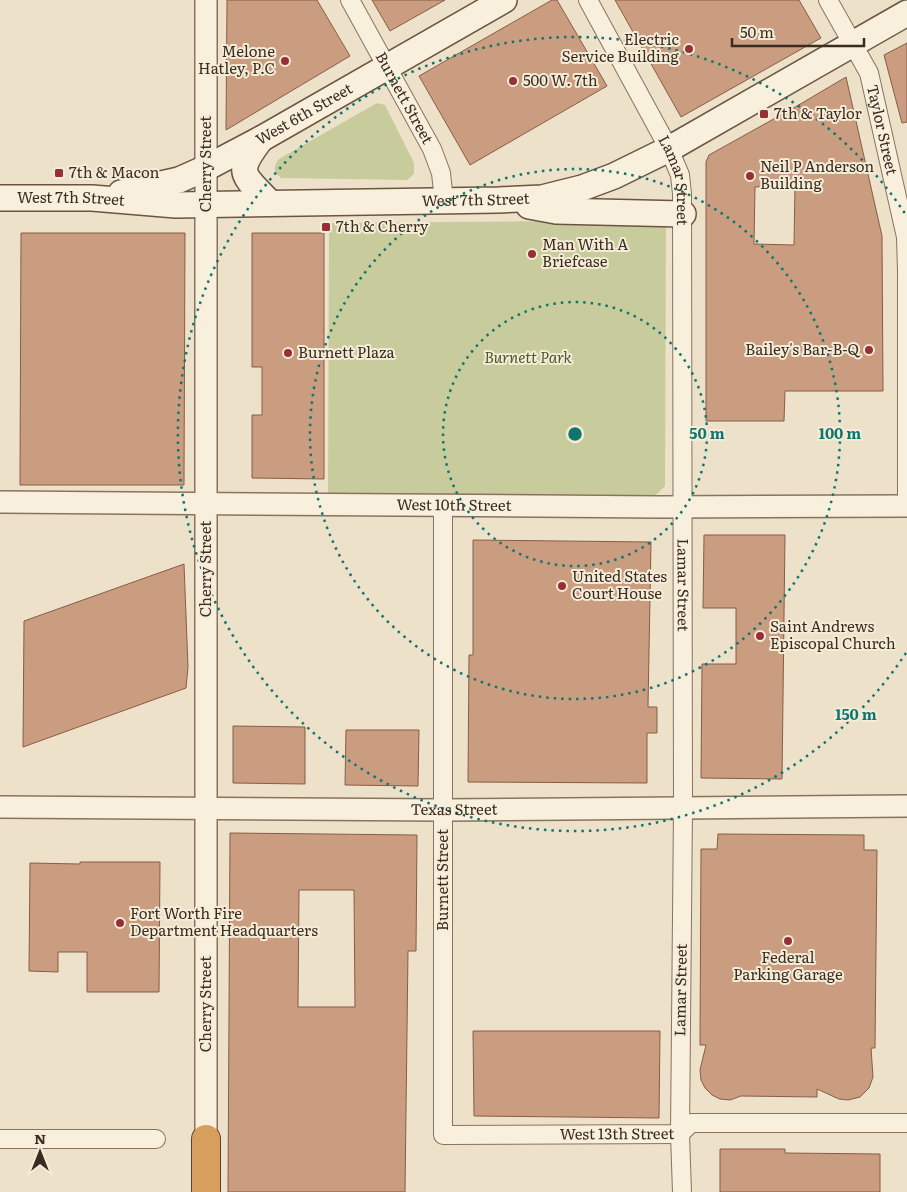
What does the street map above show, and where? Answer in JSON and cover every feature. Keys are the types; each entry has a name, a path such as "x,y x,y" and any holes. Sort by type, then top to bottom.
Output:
{"highway":[{"path":"206,1139 206,1192"}],"main road":[{"name":"West 6th Street","path":"92,198 179,180 206,168 261,139 504,0"},
{"name":"West 7th Street","path":"0,198 92,198 176,205 542,198 582,188 614,176 668,149 907,13"},
{"path":"261,139 248,156 244,168 246,177 270,203"},
{"path":"498,200 556,211 683,214"}],"street":[{"name":"Cherry Street","path":"206,0 206,1139"},
{"name":"Burnett Street","path":"350,0 432,148 442,173 444,201"},
{"name":"Lamar Street","path":"588,0 680,175 683,214 683,808 680,1134 682,1192"},
{"name":"Taylor Street","path":"828,0 869,73 906,237 907,501"},
{"name":"West 10th Street","path":"0,502 683,507 907,506"},
{"name":"Burnett Street","path":"443,505 443,1134"},
{"name":"Texas Street","path":"0,807 443,810 907,806"},
{"name":"West 13th Street","path":"443,1134 680,1134 691,1123 907,1123"},
{"path":"0,1139 156,1139"}],"green space":[{"path":"377,103 385,105 414,163 414,174 407,180 281,178 276,174 275,167 279,159"},
{"name":"Burnett Park","path":"666,222 665,486 656,495 328,494 329,223"}],"building":[{"name":"Melone Hatley, P.C","path":"227,0 317,0 350,56 226,130"},
{"path":"372,0 445,0 390,31"},
{"name":"500 W. 7th","path":"552,0 557,0 607,86 470,165 419,76"},
{"name":"Electric Service Building","path":"615,0 799,0 821,38 681,117"},
{"path":"907,43 907,122 902,123 884,55"},
{"path":"846,77 882,236 883,391 785,391 784,421 706,421 706,162 709,155","holes":["795,186 794,245 754,244 755,187"]},
{"path":"21,233 185,233 184,485 20,485"},
{"name":"Burnett Plaza","path":"252,233 324,233 324,479 252,478 252,415 262,415 262,367 252,367"},
{"name":"Saint Andrews Episcopal Church","path":"704,535 785,535 782,779 701,778 702,664 736,664 736,608 703,608"},
{"path":"473,540 651,542 648,707 657,707 657,733 647,733 647,783 468,782 469,655 473,655"},
{"path":"184,564 188,667 186,688 23,747 24,621"},
{"path":"233,726 305,727 305,784 233,783"},
{"path":"346,730 419,730 418,786 345,785"},
{"path":"230,833 417,835 416,951 408,951 405,1192 228,1192","holes":["299,890 354,890 355,1007 298,1007"]},
{"name":"Federal Parking Garage","path":"718,834 864,835 864,850 877,850 875,1048 871,1048 873,1077 869,1088 860,1097 848,1100 839,1099 817,1089 817,1097 741,1096 730,1100 720,1099 712,1095 705,1088 701,1080 700,1070 706,1045 700,1045 701,849 717,849"},
{"name":"Fort Worth Fire Department Headquarters","path":"80,862 160,862 159,992 87,992 87,952 58,952 58,972 29,971 30,863 80,864"},
{"path":"473,1031 660,1031 659,1118 474,1116"},
{"path":"720,1149 785,1149 785,1153 880,1154 880,1192 720,1192"}],"place":[{"name":"Electric Service Building","path":"689,49"},
{"name":"Melone Hatley, P.C","path":"285,61"},
{"name":"500 W. 7th","path":"513,81"},
{"name":"7th & Taylor","path":"764,114"},
{"name":"7th & Macon","path":"59,173"},
{"name":"Neil P Anderson Building","path":"750,176"},
{"name":"7th & Cherry","path":"326,227"},
{"name":"Man With A Briefcase","path":"532,254"},
{"name":"Bailey's Bar-B-Q","path":"869,350"},
{"name":"Burnett Plaza","path":"288,353"},
{"name":"United States Court House","path":"562,586"},
{"name":"Saint Andrews Episcopal Church","path":"760,636"},
{"name":"Fort Worth Fire Department Headquarters","path":"120,923"},
{"name":"Federal Parking Garage","path":"788,941"}]}
